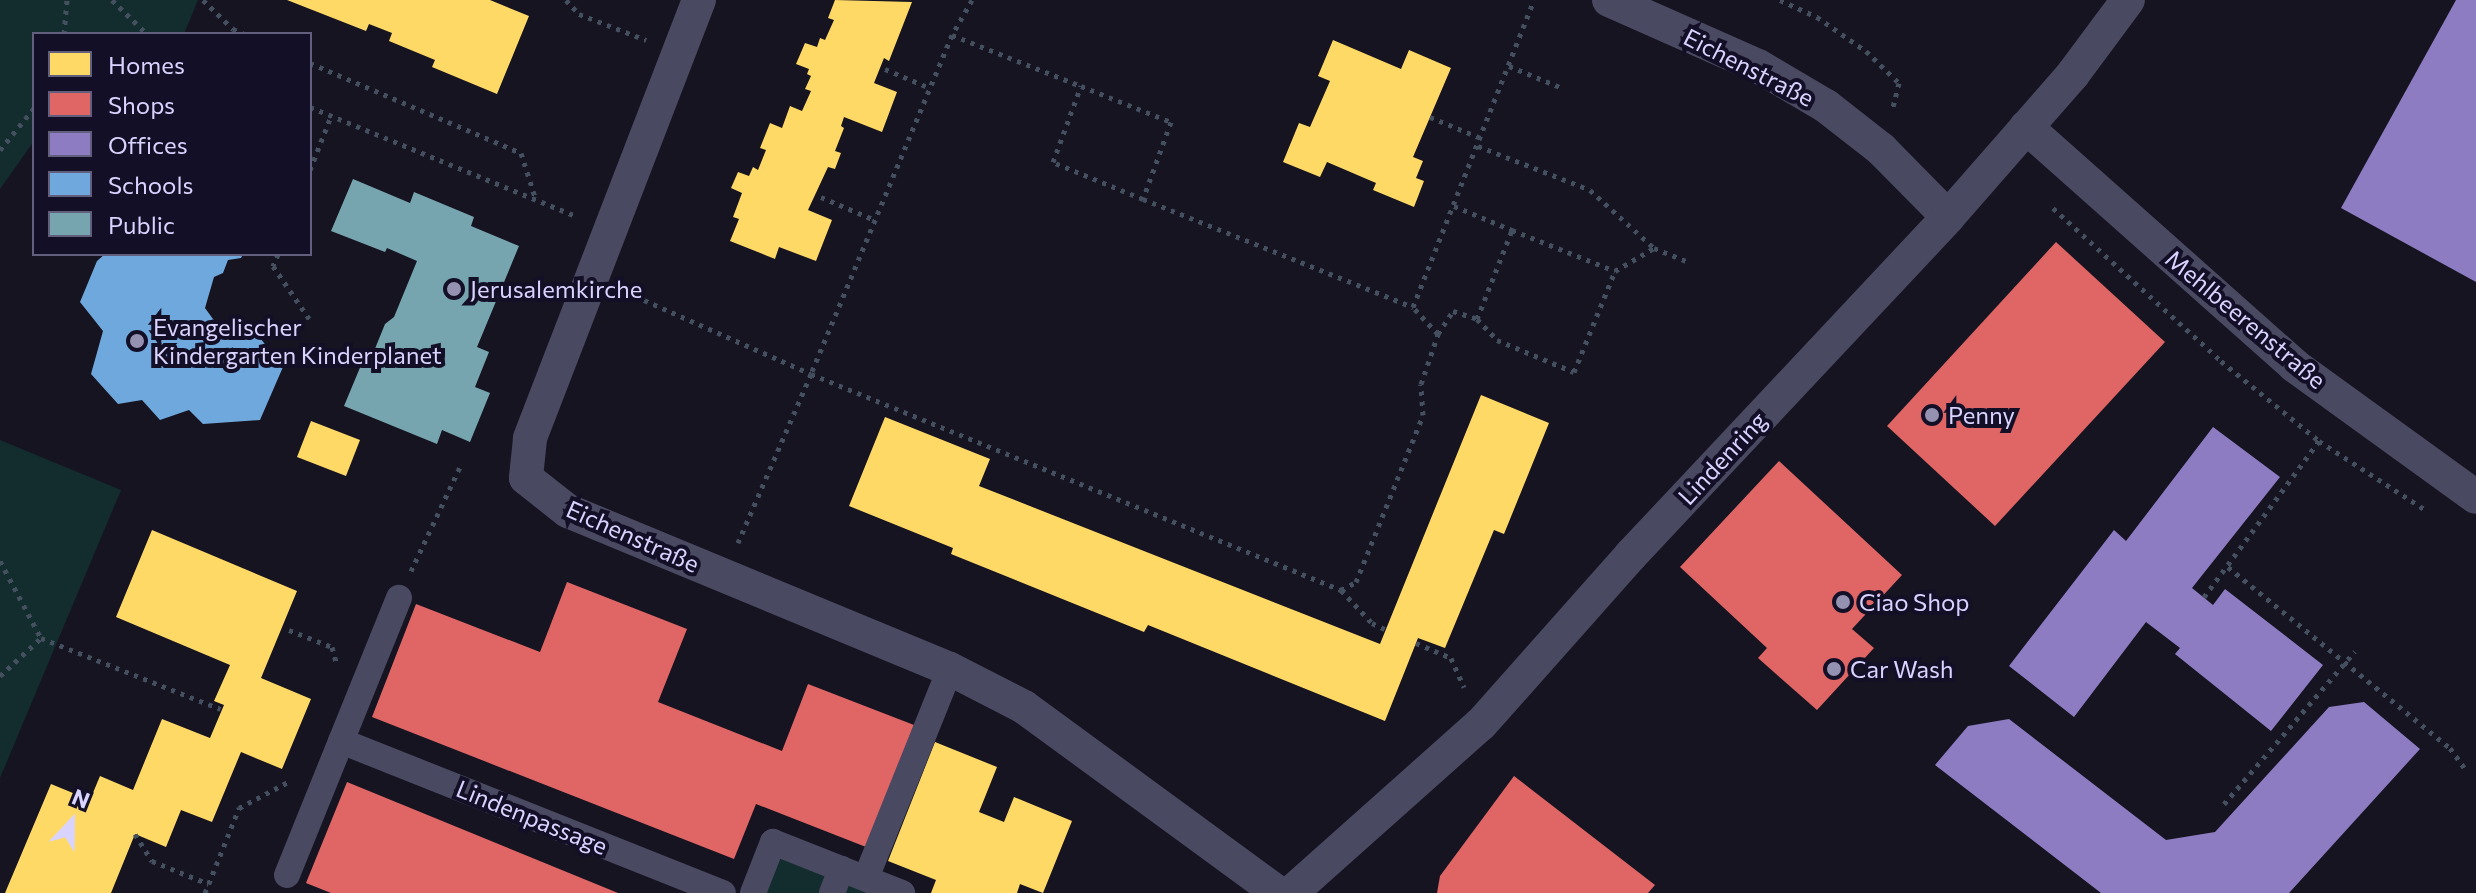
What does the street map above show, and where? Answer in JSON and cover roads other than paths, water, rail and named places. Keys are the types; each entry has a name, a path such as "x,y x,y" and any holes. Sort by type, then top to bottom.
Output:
{"street":[{"name":"Eichenstraße","path":"699,0 530,439 526,478 568,511 950,669 1024,707 1278,893"},
{"name":"Eichenstraße","path":"1609,0 1758,66 1826,106 1881,149 1948,217"},
{"name":"Lindenring","path":"1291,893 1481,724 1631,555 1948,217 2073,74 2128,0"},
{"name":"Mehlbeerenstraße","path":"2026,127 2295,366 2476,497"},
{"path":"287,875 399,598"},
{"path":"866,878 950,669"},
{"name":"Lindenpassage","path":"341,741 723,893"},
{"path":"753,893 773,842 836,881 866,878 902,893"}],"place":[{"name":"Jerusalemkirche","path":"454,289"},
{"name":"Evangelischer Kindergarten Kinderplanet","path":"137,341"},
{"name":"Penny","path":"1932,415"},
{"name":"Ciao Shop","path":"1843,602"},
{"name":"Car Wash","path":"1834,669"}]}
